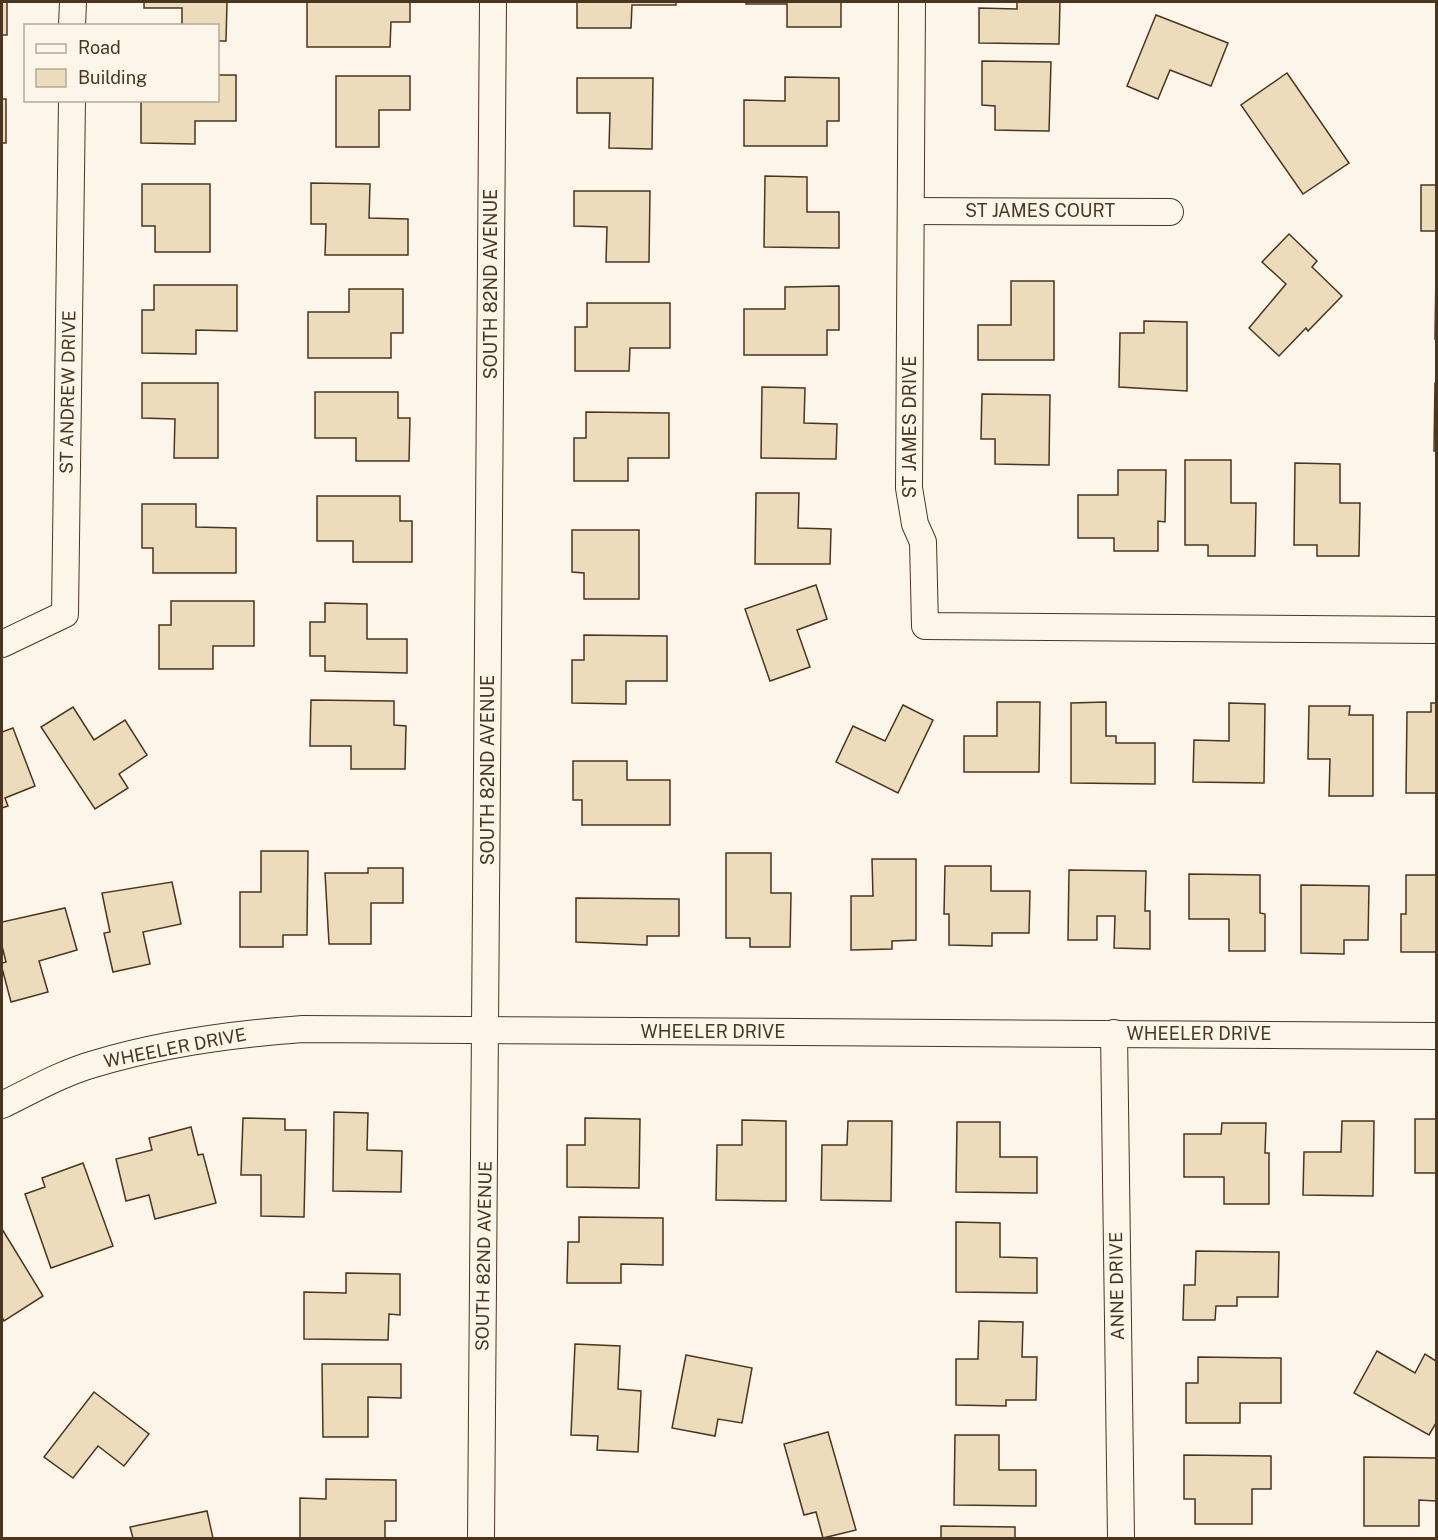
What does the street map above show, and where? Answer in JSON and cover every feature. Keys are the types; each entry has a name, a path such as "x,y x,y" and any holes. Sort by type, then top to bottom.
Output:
{"street":[{"path":"72,24 73,2"},
{"name":"SOUTH 82ND AVENUE","path":"481,1539 493,2"},
{"name":"ST JAMES DRIVE","path":"912,2 909,488 915,524 923,542 925,626 1437,630"},
{"name":"ST ANDREW DRIVE","path":"2,644 65,614 72,102"},
{"name":"ST JAMES COURT","path":"910,211 1170,212"},
{"name":"WHEELER DRIVE","path":"2,1105 92,1064 163,1046 228,1035 303,1029 486,1032 1437,1036"},
{"name":"ANNE DRIVE","path":"1114,1034 1120,1539"}],"building":[{"path":"2,2 7,2 7,35 2,35"},
{"path":"144,2 227,2 226,41 219,41 219,24 182,24 182,8 144,8"},
{"path":"307,2 410,2 410,22 391,22 390,47 307,47"},
{"path":"577,2 676,2 676,5 632,5 631,28 577,28"},
{"path":"746,2 841,2 841,27 787,27 787,4 746,4"},
{"path":"1017,2 1060,2 1059,44 979,43 979,8 1017,9"},
{"path":"1156,15 1228,43 1211,86 1170,70 1158,99 1127,86"},
{"path":"982,61 1051,62 1049,131 995,130 995,106 982,105"},
{"path":"1287,73 1349,163 1303,194 1241,105"},
{"path":"219,75 236,75 236,121 195,121 195,144 141,143 141,102 219,102"},
{"path":"336,76 410,76 410,110 379,110 379,147 336,147"},
{"path":"785,77 839,78 839,121 827,121 827,146 744,146 744,100 785,101"},
{"path":"577,78 653,78 652,149 609,148 610,113 577,113"},
{"path":"2,99 6,99 6,143 2,143"},
{"path":"765,176 807,177 807,212 839,212 839,248 764,247"},
{"path":"311,183 370,184 369,218 408,219 408,255 325,255 326,224 311,224"},
{"path":"142,184 210,184 210,252 155,252 155,226 142,226"},
{"path":"1421,185 1436,185 1436,231 1421,231"},
{"path":"574,191 650,191 649,262 606,262 607,227 574,226"},
{"path":"1289,234 1317,261 1312,267 1342,296 1308,331 1306,328 1279,356 1249,328 1286,284 1262,262"},
{"path":"1436,271 1436,339 1435,339"},
{"path":"1011,281 1054,281 1054,360 978,360 978,325 1011,325"},
{"path":"154,285 237,285 237,331 196,330 196,354 142,353 142,310 154,310"},
{"path":"839,286 839,330 827,330 827,355 744,355 744,309 785,309 785,287"},
{"path":"349,289 403,289 403,333 391,333 391,358 308,358 308,312 349,312"},
{"path":"587,303 670,303 670,348 630,348 629,371 575,371 575,327 587,327"},
{"path":"1144,321 1187,322 1187,391 1119,387 1120,333 1144,333"},
{"path":"142,383 218,383 218,458 174,458 175,419 142,418"},
{"path":"1435,383 1436,451 1434,451"},
{"path":"762,387 805,388 804,423 837,424 836,459 761,458"},
{"path":"315,392 398,392 398,418 410,418 409,461 356,461 356,438 315,438"},
{"path":"982,394 1050,395 1049,465 995,464 995,439 981,439"},
{"path":"586,412 669,413 669,458 628,458 628,481 574,481 574,438 586,438"},
{"path":"1185,460 1231,460 1231,503 1256,503 1255,556 1208,556 1208,545 1185,545"},
{"path":"1295,463 1340,464 1340,503 1360,503 1359,556 1317,556 1317,545 1294,545"},
{"path":"1118,470 1166,470 1165,522 1158,521 1158,551 1114,551 1114,538 1078,538 1078,495 1118,495"},
{"path":"756,493 799,493 798,528 831,529 830,564 755,564"},
{"path":"317,496 400,496 400,521 412,521 412,562 353,562 353,541 317,541"},
{"path":"142,504 196,504 196,527 236,528 236,573 153,573 153,548 142,548"},
{"path":"572,530 639,530 639,599 584,599 584,573 572,572"},
{"path":"816,585 827,619 797,630 810,667 770,681 745,609"},
{"path":"171,601 254,601 254,646 213,646 213,669 159,669 159,625 171,625"},
{"path":"325,603 367,604 367,639 407,639 407,673 325,671 325,656 310,656 310,622 325,622"},
{"path":"584,635 667,636 667,681 626,681 626,704 572,703 572,660 584,660"},
{"path":"311,700 394,701 394,725 406,726 405,769 351,769 351,746 310,746"},
{"path":"997,702 1040,702 1039,772 964,772 964,736 997,736"},
{"path":"1106,702 1106,736 1116,736 1116,743 1155,743 1155,784 1071,783 1071,703"},
{"path":"1229,703 1265,704 1264,783 1193,782 1194,740 1229,741"},
{"path":"1431,703 1436,703 1436,793 1406,793 1407,712 1431,712"},
{"path":"903,705 933,720 898,793 836,762 853,726 885,741"},
{"path":"1309,706 1350,706 1349,715 1373,715 1373,796 1329,796 1330,759 1308,759"},
{"path":"73,707 94,740 125,720 147,755 119,774 128,788 95,809 41,727"},
{"path":"13,728 35,786 5,798 8,806 2,808 2,732"},
{"path":"573,761 627,761 627,780 670,780 670,825 582,825 582,800 573,800"},
{"path":"261,851 308,851 307,935 283,935 283,947 240,947 240,892 261,892"},
{"path":"726,853 771,853 771,893 791,893 790,947 750,947 750,938 726,938"},
{"path":"872,859 916,859 916,940 892,941 892,949 851,950 851,896 873,896"},
{"path":"945,866 991,866 991,891 1030,891 1029,933 992,933 992,946 949,945 949,914 944,914"},
{"path":"368,868 403,868 403,903 371,903 371,944 329,944 325,873 368,873"},
{"path":"1069,870 1146,871 1145,911 1150,911 1150,949 1114,948 1115,916 1097,916 1097,940 1068,940"},
{"path":"1189,874 1260,875 1260,913 1265,914 1265,951 1229,951 1229,919 1189,919"},
{"path":"1406,875 1436,875 1436,952 1401,952 1401,914 1406,914"},
{"path":"172,882 181,924 143,932 150,964 113,972 104,933 110,932 102,893"},
{"path":"1301,885 1369,886 1368,940 1344,940 1344,954 1301,953"},
{"path":"576,898 679,899 679,936 647,936 647,945 576,942"},
{"path":"65,908 77,950 39,961 48,992 11,1002 2,968 2,963 6,962 2,946 2,922"},
{"path":"334,1112 368,1113 367,1150 402,1151 401,1192 333,1191"},
{"path":"243,1118 285,1119 285,1130 306,1130 304,1217 261,1216 261,1175 241,1175"},
{"path":"585,1118 640,1119 639,1188 567,1187 567,1145 585,1145"},
{"path":"1415,1119 1436,1119 1436,1173 1415,1173"},
{"path":"742,1120 786,1121 786,1201 716,1200 717,1145 742,1145"},
{"path":"848,1121 892,1121 891,1201 821,1200 822,1145 847,1145"},
{"path":"1342,1121 1374,1121 1373,1196 1303,1195 1304,1152 1341,1152"},
{"path":"957,1122 1000,1122 1000,1157 1037,1157 1037,1193 956,1192"},
{"path":"1222,1123 1266,1123 1265,1153 1269,1153 1269,1204 1224,1204 1224,1177 1184,1177 1184,1134 1221,1134"},
{"path":"191,1127 198,1155 203,1154 216,1203 155,1219 149,1195 126,1201 116,1159 152,1150 149,1138"},
{"path":"83,1163 113,1246 51,1268 25,1194 45,1187 42,1178"},
{"path":"579,1217 663,1218 663,1265 621,1264 621,1283 567,1283 568,1242 579,1242"},
{"path":"956,1222 1000,1223 1000,1257 1037,1258 1037,1293 956,1292"},
{"path":"2,1229 43,1296 4,1321 2,1317"},
{"path":"1196,1251 1279,1252 1278,1297 1237,1297 1237,1306 1216,1306 1215,1320 1183,1320 1184,1285 1195,1285"},
{"path":"346,1273 400,1274 400,1315 389,1314 388,1340 304,1339 304,1292 346,1293"},
{"path":"979,1321 1023,1322 1022,1357 1037,1357 1036,1400 1006,1400 1006,1406 956,1405 956,1359 978,1359"},
{"path":"575,1344 620,1346 618,1389 641,1391 638,1452 597,1450 598,1436 571,1435"},
{"path":"1377,1351 1415,1373 1425,1354 1436,1361 1436,1423 1429,1435 1354,1393"},
{"path":"686,1355 752,1368 742,1423 718,1419 715,1436 672,1428"},
{"path":"1198,1357 1281,1358 1281,1403 1240,1403 1240,1423 1186,1423 1186,1383 1198,1383"},
{"path":"322,1364 401,1364 401,1398 368,1397 368,1437 323,1437"},
{"path":"94,1392 149,1434 124,1466 98,1446 73,1478 44,1457"},
{"path":"828,1432 856,1530 823,1538 816,1512 804,1515 784,1444"},
{"path":"955,1435 999,1435 999,1470 1036,1470 1036,1506 954,1505"},
{"path":"1184,1455 1271,1456 1271,1489 1252,1489 1252,1524 1195,1524 1195,1499 1184,1499"},
{"path":"1364,1457 1436,1458 1436,1501 1419,1500 1419,1526 1364,1526"},
{"path":"326,1479 396,1480 396,1521 385,1521 385,1538 300,1538 300,1498 326,1499"},
{"path":"207,1511 213,1538 133,1538 130,1527"},
{"path":"941,1526 1015,1527 1015,1538 941,1538"}]}
